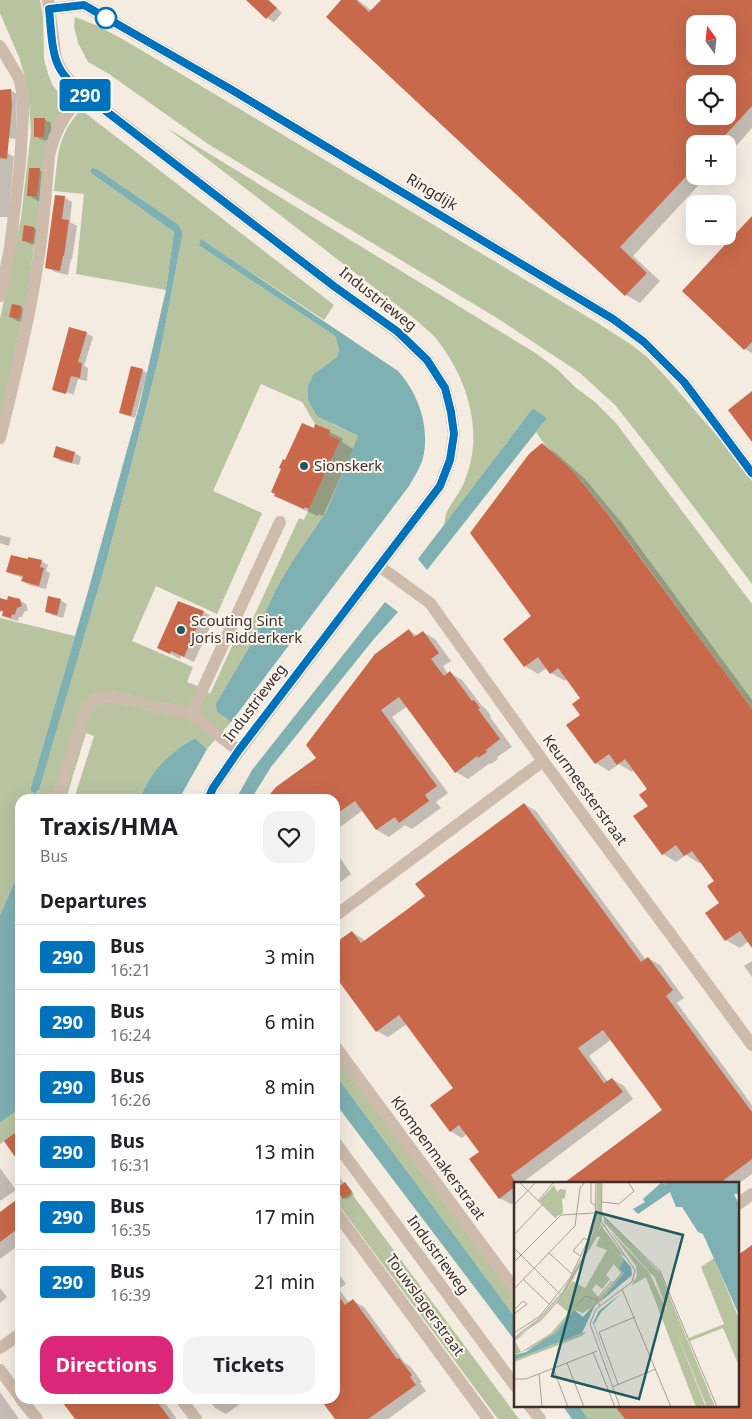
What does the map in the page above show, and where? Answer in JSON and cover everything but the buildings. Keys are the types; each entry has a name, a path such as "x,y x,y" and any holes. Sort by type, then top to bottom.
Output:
{"street":[{"name":"Ringdijk","path":"83,93 67,78 59,67 48,4 84,5 232,90 613,319 644,342 684,382 752,473"},
{"path":"0,46 13,66 23,95 20,163 0,296"},
{"path":"0,438 36,278 52,141 60,124 83,93"},
{"name":"Industrieweg","path":"83,93 335,287 398,332 427,360 445,388 451,412 454,434 450,460 440,486 239,750 210,794"},
{"path":"191,714 280,522"},
{"name":"Keurmeesterstraat","path":"380,566 430,603 752,1045"},
{"path":"59,794 84,713 88,705 97,698 114,697 191,714 239,750"},
{"path":"340,912 544,761"},
{"name":"Klompenmakerstraat","path":"340,1053 514,1288"},
{"name":"Industrieweg","path":"340,1149 512,1373"},
{"path":"740,1203 752,1194"},
{"name":"Touwslagerstraat","path":"340,1217 488,1419"},
{"path":"0,1348 15,1338"},
{"path":"0,1370 15,1390"},
{"path":"26,1404 37,1419"},
{"path":"185,1404 196,1419"},
{"path":"530,1406 540,1419"}],"green space":[{"path":"0,0 40,0 43,16 44,59 48,74 53,86 69,104 41,193 28,291 0,419 0,319 21,218 31,132 29,102 24,74 19,57 0,13"},
{"path":"75,17 98,26 126,41 596,322 647,357 723,443 752,481 752,584 615,405 580,373 497,318 208,144 109,74 88,62 78,43 74,26"},
{"path":"84,112 334,305 324,320 202,240 199,244 335,336 339,349 332,424 358,436 326,512 293,560 276,589 217,712 231,722 207,749 195,738 178,749 162,763 148,780 142,794 76,794 94,736 86,733 68,794 15,794 15,881 0,915 0,618 75,636 31,787 38,792 107,559 160,353 182,237 179,225 97,169 92,168 91,173 174,232 166,290 76,274 84,194 54,191 59,150 71,123 78,113","holes":["261,384 302,402 315,424 330,430 329,435 340,440 304,520 299,518 245,636 238,633 210,694 200,687 187,682 193,667 132,641 156,586 217,614 262,513 213,491"]},
{"path":"167,128 537,354 595,402 616,423 752,604 752,709 610,516 571,469 545,445 536,432 547,418 533,408 444,525 446,514 461,489 471,461 473,424 470,405 464,387 456,369 435,337 415,319"},
{"path":"340,1061 514,1294 514,1316 340,1081"},
{"path":"15,1112 15,1134 0,1144 0,1123"},
{"path":"340,1178 519,1419 498,1419 340,1207"},
{"path":"579,1406 616,1406 625,1419 588,1419"}],"water":[{"path":"92,168 97,169 179,225 182,237 160,353 107,559 39,790 35,793 31,791 31,787 140,403 166,290 174,232 91,173"},
{"path":"201,239 398,371 412,390 417,401 424,423 425,435 423,458 409,486 231,722 217,712 216,704 250,646 276,589 293,560 326,512 358,436 317,416 308,400 308,386 314,374 337,357 339,349 335,336 199,245"},
{"path":"533,408 547,418 427,570 418,559"},
{"path":"385,602 398,612 373,640 271,767 254,794 239,794 252,770"},
{"path":"195,738 207,749 182,794 142,794 155,771 186,743"},
{"path":"15,881 15,1112 0,1123 0,915"},
{"path":"340,1081 514,1316 514,1339 340,1110"},
{"path":"563,1406 579,1406 588,1419 572,1419"}],"bus line":[{"name":"290","path":"210,794 239,750 440,486 450,460 454,434 451,412 445,388 427,360 398,332 335,287 98,105 67,78 56,59 49,9 84,5 232,90 613,319 644,342 684,382 752,473"}],"place":[{"name":"Sionskerk","path":"304,466"},
{"name":"Scouting Sint Joris Ridderkerk","path":"181,630"}]}
